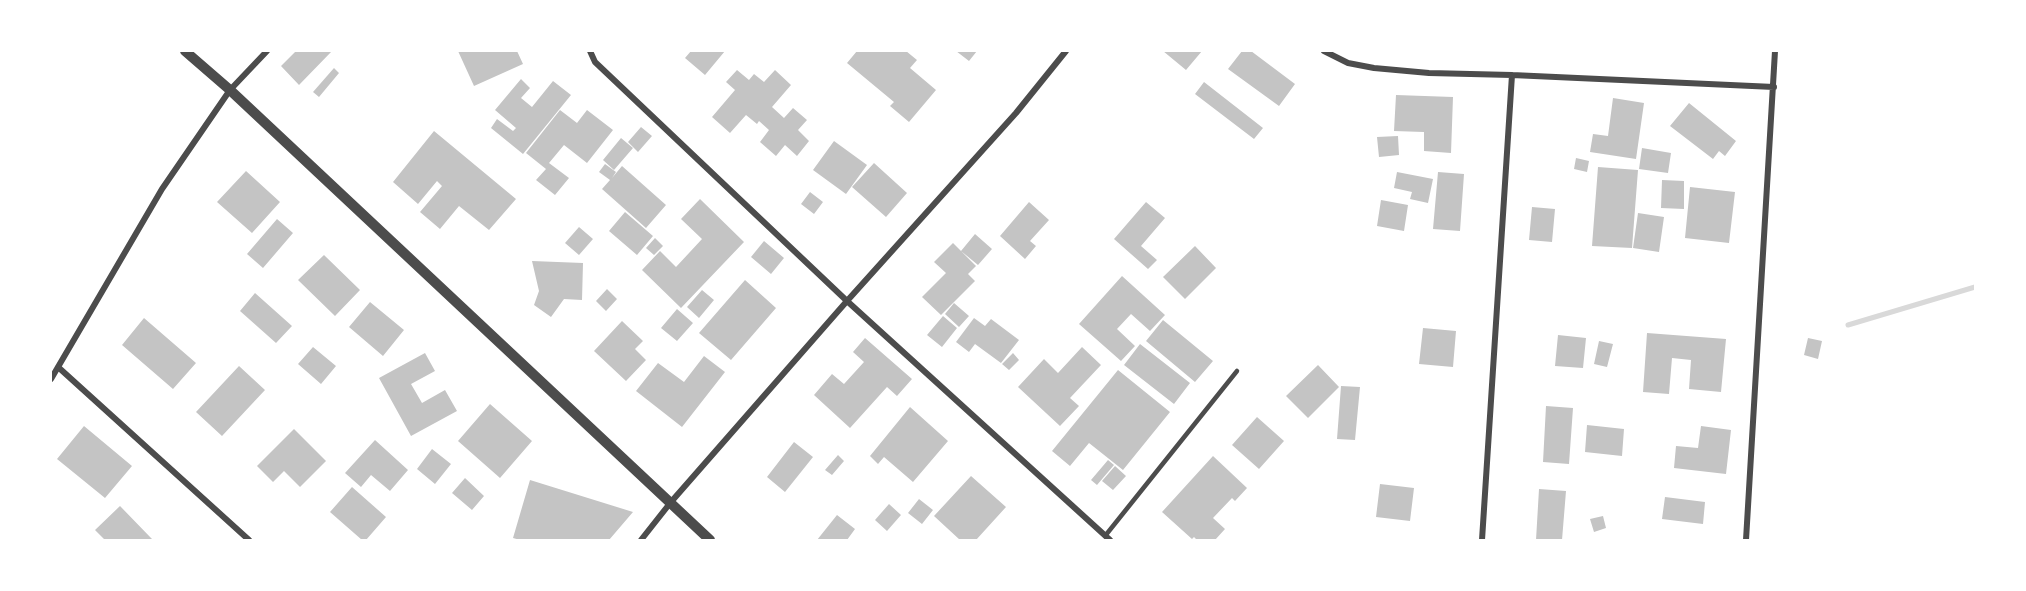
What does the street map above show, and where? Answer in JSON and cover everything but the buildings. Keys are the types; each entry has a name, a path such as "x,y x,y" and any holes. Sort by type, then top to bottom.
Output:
{"street":[{"path":"185,51 230,90 710,540"},
{"path":"51,379 162,189 230,90 267,51"},
{"path":"590,51 595,62 847,301 1108,538"},
{"path":"641,540 671,502 847,301 1016,113 1066,51"},
{"path":"1324,51 1348,63 1429,73 1774,87"},
{"path":"1746,540 1775,51"},
{"path":"1482,540 1512,75"},
{"path":"58,367 249,540"}],"lane":[{"path":"1108,538 1237,371"}],"waterway":[{"path":"1848,325 1975,287"}]}
